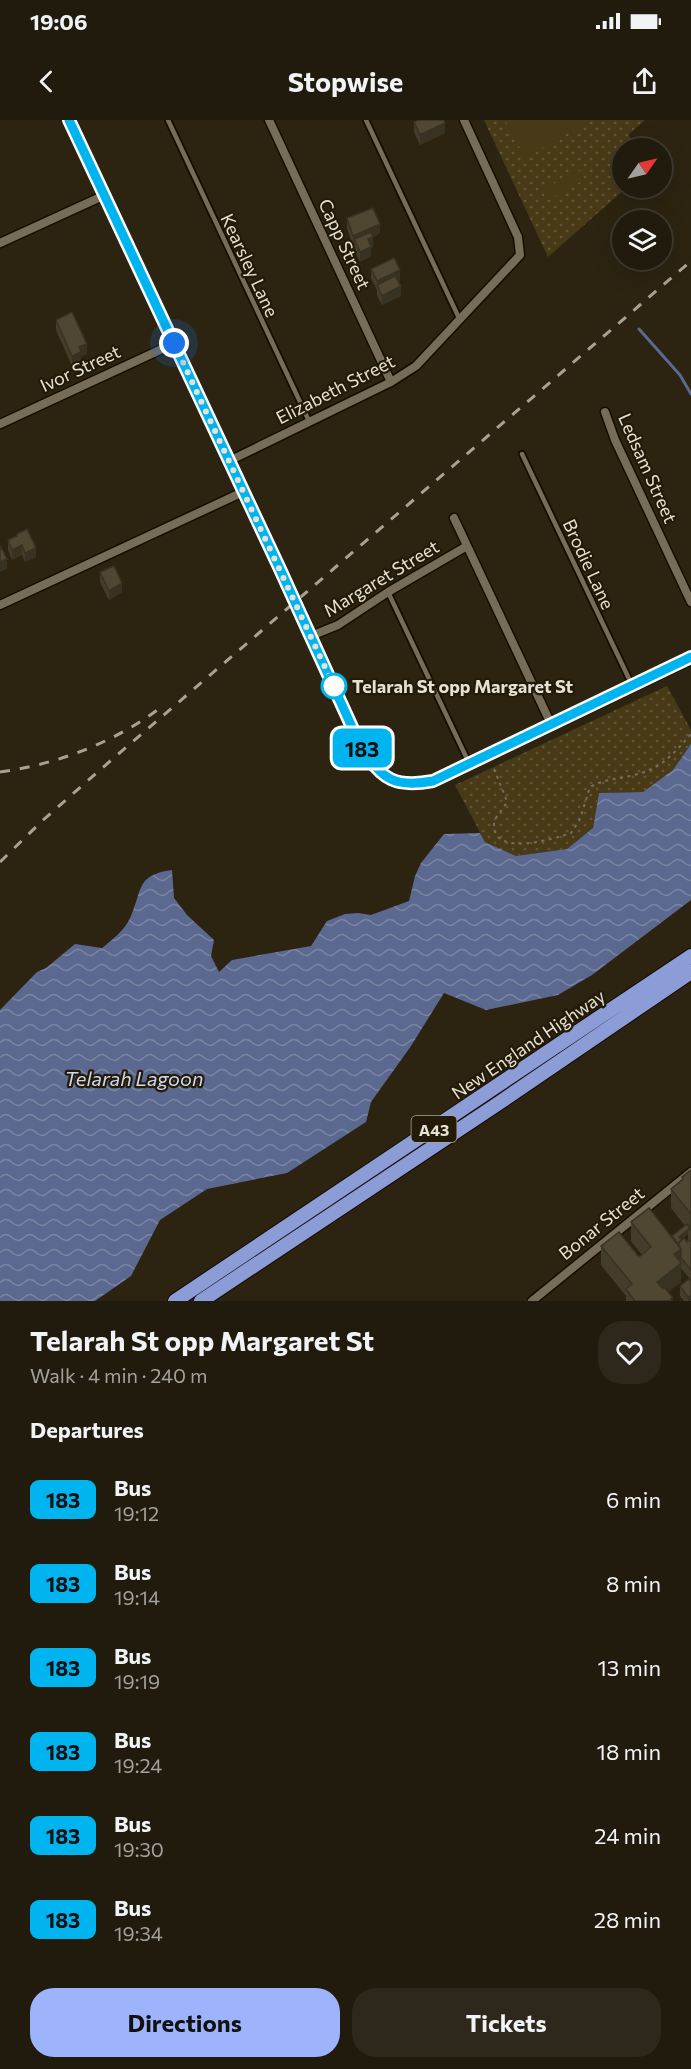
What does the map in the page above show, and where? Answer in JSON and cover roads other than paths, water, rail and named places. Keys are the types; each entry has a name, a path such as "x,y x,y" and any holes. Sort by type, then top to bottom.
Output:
{"highway":[{"name":"New England Highway","path":"175,1301 691,956"},
{"name":"New England Highway","path":"201,1301 691,972"}],"street":[{"path":"69,120 303,618 362,749 373,766 387,778 406,784 433,781 691,657"},
{"name":"Capp Street","path":"269,120 391,382"},
{"name":"Elizabeth Street","path":"229,461 391,382 416,366 520,255 518,237 464,120"},
{"path":"0,243 105,195"},
{"name":"Ivor Street","path":"0,424 174,343"},
{"name":"Ledsam Street","path":"605,412 615,440 691,602"},
{"path":"0,605 243,492"},
{"path":"454,518 551,724"},
{"name":"Margaret Street","path":"311,636 338,625 388,592 468,546"},
{"name":"Bonar Street","path":"532,1301 691,1172"}],"lane":[{"name":"Kearsley Lane","path":"168,120 309,422"},
{"path":"366,120 459,318"},
{"name":"Brodie Lane","path":"522,454 632,686"},
{"path":"388,592 469,764"}],"water":[{"name":"Telarah Lagoon","path":"691,744 691,900 592,975 558,995 486,1010 444,993 411,1046 371,1102 366,1122 287,1173 207,1189 160,1220 131,1276 95,1301 0,1301 0,1010 37,972 46,968 75,944 102,948 114,938 128,923 139,892 146,880 160,872 172,870 174,898 187,915 214,940 211,956 219,972 232,960 311,946 327,921 345,914 371,915 409,901 415,876 421,863 444,834 480,833 485,842 516,856 567,849 593,828 599,793 643,792 673,770"}],"waterway":[{"path":"639,329 680,375 691,394"}],"railway":[{"path":"0,862 101,769 691,261"},
{"path":"0,772 43,764 84,750 123,732 160,708"}],"place":[{"name":"Telarah St opp Margaret St","path":"334,686"}]}
